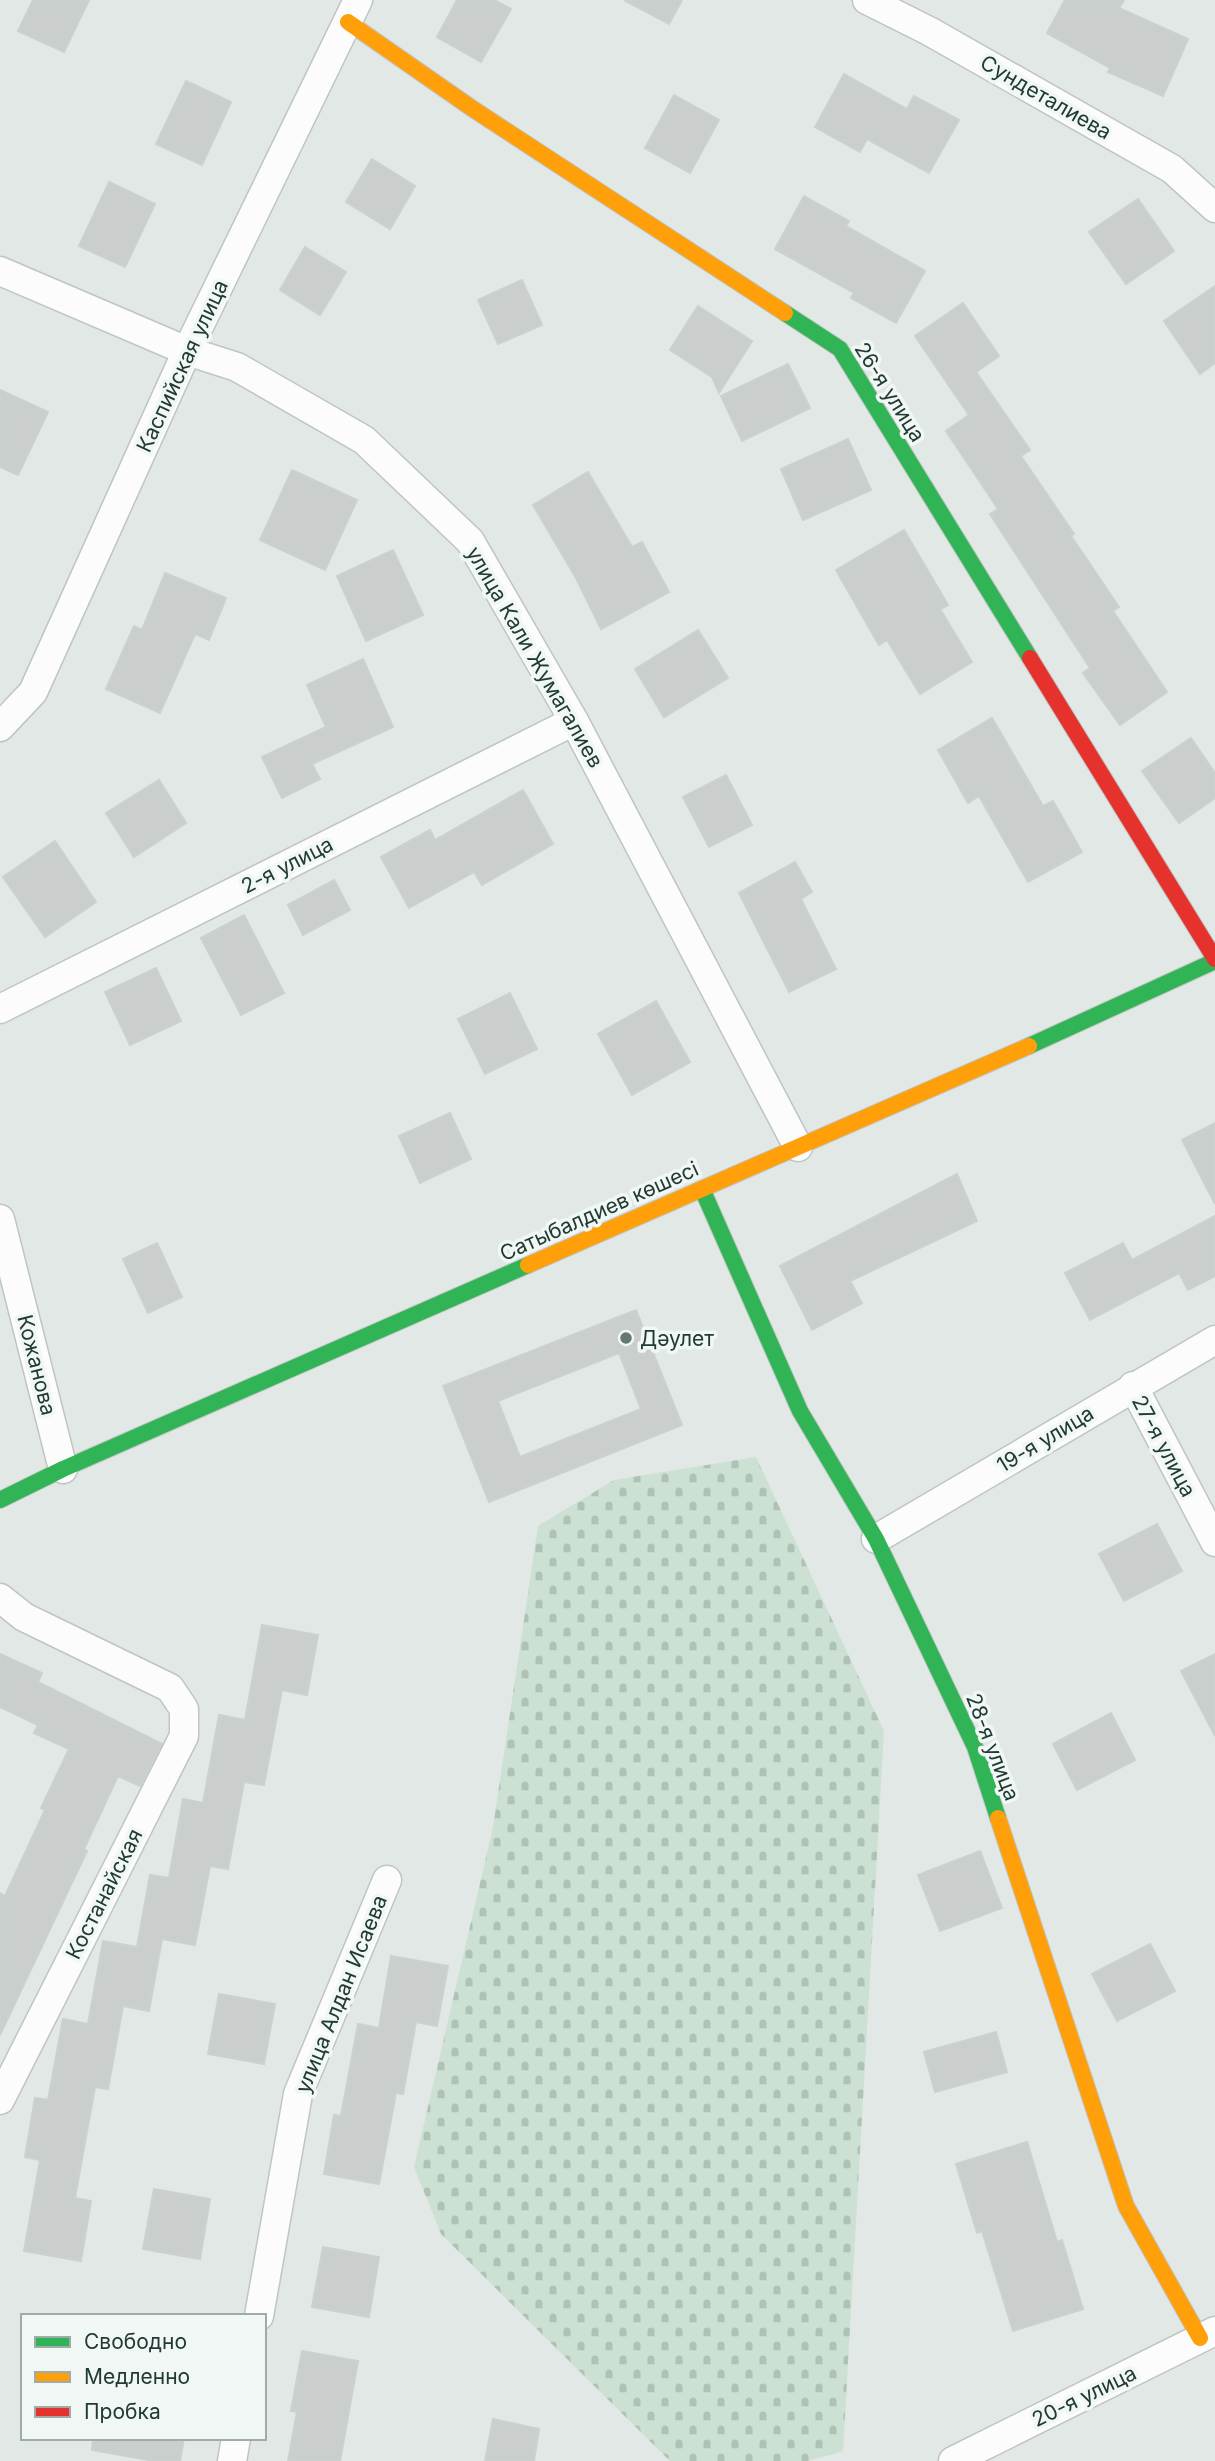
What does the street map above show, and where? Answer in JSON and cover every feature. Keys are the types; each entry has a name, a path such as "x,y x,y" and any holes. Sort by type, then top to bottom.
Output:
{"street":[{"name":"Сундеталиева","path":"867,0 929,31 1172,169 1215,208"},
{"name":"Каспийская улица","path":"0,727 33,692 187,351 353,11"},
{"name":"26-я улица","path":"353,11 473,109 840,349 1215,960"},
{"name":"улица Кали Жумагалиев","path":"0,271 187,351 237,367 364,440 470,541 574,721 798,1147"},
{"name":"2-я улица","path":"0,1009 574,721"},
{"name":"Сатыбалдиев көшесі","path":"0,1500 63,1469 1151,993 1215,960"},
{"name":"28-я улица","path":"702,1189 800,1411 876,1539 975,1748 1077,2065 1126,2206 1208,2334"},
{"name":"Кожанова","path":"1,1224 63,1469"},
{"name":"19-я улица","path":"876,1539 1215,1340"},
{"name":"27-я улица","path":"1133,1386 1215,1542"},
{"name":"Костанайская","path":"0,1598 23,1617 170,1688 184,1709 184,1736 0,2100"},
{"name":"улица Алдан Исаева","path":"258,2314 298,2094 387,1880"},
{"name":"20-я улица","path":"953,2461 1208,2334"},
{"path":"232,2461 236,2440"}],"green space":[{"path":"756,1457 884,1731 843,2451 808,2461 670,2461 441,2234 414,2167 493,1827 538,1526 614,1480"}],"building":[{"path":"33,0 89,0 64,52 18,31"},
{"path":"457,0 494,0 511,9 481,62 437,37"},
{"path":"624,0 682,0 669,24"},
{"path":"1065,0 1124,0 1119,8 1188,39 1163,96 1108,72 1110,68 1047,33"},
{"path":"844,74 907,109 914,96 959,120 929,173 867,139 860,152 815,127"},
{"path":"186,81 231,102 202,165 156,144"},
{"path":"674,95 719,120 690,173 645,148"},
{"path":"372,159 415,186 390,229 346,202"},
{"path":"109,182 155,204 125,267 79,246"},
{"path":"804,196 849,221 846,226 925,271 896,323 851,298 854,293 775,249"},
{"path":"1138,199 1174,251 1126,284 1089,232"},
{"path":"305,247 346,272 320,315 280,290"},
{"path":"522,280 542,325 498,344 478,300"},
{"path":"1215,286 1215,363 1200,374 1164,321"},
{"path":"963,303 999,356 976,372 1030,450 1021,456 1074,534 1071,536 1119,607 1113,611 1167,692 1120,725 1083,673 1090,668 990,514 998,509 946,431 969,415 915,336"},
{"path":"698,306 752,341 719,393 712,377 670,350"},
{"path":"788,364 810,408 742,441 721,396"},
{"path":"0,390 48,412 18,475 0,467"},
{"path":"848,439 871,490 803,520 781,469"},
{"path":"292,470 357,500 325,570 260,540"},
{"path":"588,472 632,547 642,542 669,592 601,629 576,578 533,505"},
{"path":"904,530 948,605 940,609 972,662 920,694 887,640 879,645 836,570"},
{"path":"393,550 423,615 366,641 337,576"},
{"path":"165,573 226,598 209,640 195,634 160,713 106,689 134,626 142,630"},
{"path":"698,630 728,678 664,717 635,669"},
{"path":"363,659 393,727 312,764 320,779 282,798 262,757 326,727 307,685"},
{"path":"992,718 1043,806 1053,801 1082,852 1028,882 979,796 968,803 938,750"},
{"path":"1191,738 1215,773 1215,798 1179,823 1142,771"},
{"path":"726,775 752,825 709,847 683,797"},
{"path":"159,780 186,823 134,857 106,813"},
{"path":"523,790 553,844 482,885 474,872 409,908 381,857 430,830 435,840"},
{"path":"55,841 96,902 45,937 3,877"},
{"path":"795,862 812,892 801,899 836,969 789,992 739,893"},
{"path":"334,880 350,910 303,935 288,905"},
{"path":"244,915 284,993 241,1015 201,938"},
{"path":"156,968 181,1021 130,1045 105,992"},
{"path":"510,993 537,1049 485,1074 458,1019"},
{"path":"656,1001 690,1062 632,1095 598,1034"},
{"path":"450,1113 471,1159 420,1183 399,1136"},
{"path":"1215,1123 1215,1204 1182,1140"},
{"path":"957,1174 977,1221 850,1281 862,1303 812,1330 780,1266"},
{"path":"1215,1216 1215,1276 1188,1290 1179,1273 1090,1320 1065,1273 1123,1243 1132,1260"},
{"path":"157,1243 182,1297 148,1313 123,1259"},
{"path":"636,1310 682,1425 489,1502 443,1386","holes":["619,1353 641,1409 520,1457 498,1401"]},
{"path":"1157,1524 1182,1571 1124,1601 1099,1554"},
{"path":"262,1625 318,1635 307,1695 282,1690 264,1785 244,1782 228,1869 210,1866 195,1945 162,1939 149,2011 123,2006 108,2089 95,2087 75,2198 91,2201 81,2261 24,2251 40,2160 25,2157 35,2098 48,2100 63,2019 88,2024 103,1941 137,1947 150,1875 169,1878 183,1799 203,1803 219,1715 245,1720"},
{"path":"0,1654 42,1673 38,1682 162,1744 140,1786 118,1776 84,1849 87,1851 0,2035 0,1893 5,1896 45,1810 41,1808 69,1749 34,1733 38,1725 0,1707"},
{"path":"1215,1654 1215,1736 1181,1671"},
{"path":"1111,1713 1135,1760 1077,1790 1053,1744"},
{"path":"980,1851 1002,1908 940,1931 918,1875"},
{"path":"1150,1944 1175,1991 1117,2021 1092,1974"},
{"path":"391,1956 448,1966 437,2026 416,2022 403,2094 396,2093 379,2184 324,2174 334,2115 341,2116 358,2024 379,2028"},
{"path":"219,1994 275,2004 264,2064 208,2054"},
{"path":"996,2032 1007,2072 935,2092 924,2052"},
{"path":"1027,2142 1057,2242 1062,2240 1083,2309 1013,2331 982,2231 977,2233 956,2164"},
{"path":"154,2189 210,2199 200,2259 143,2249"},
{"path":"323,2247 379,2257 369,2317 312,2307"},
{"path":"302,2351 358,2361 340,2461 288,2461 297,2412 291,2411"},
{"path":"493,2419 539,2429 534,2461 485,2461"},
{"path":"93,2440 184,2440 180,2461 154,2461 92,2450"}],"traffic: fast":[{"path":"785,313 840,349 1030,658"},
{"path":"1029,1046 1215,961"},
{"path":"702,1189 800,1411 876,1539 975,1747 998,1818"},
{"path":"0,1500 63,1469 528,1265"}],"traffic: slow":[{"path":"348,22 473,109 785,313"},
{"path":"528,1265 1029,1046"},
{"path":"998,1818 1126,2206 1200,2338"}],"traffic: jam":[{"path":"1030,658 1215,959"}],"place":[{"name":"Дәулет","path":"626,1338"}]}
